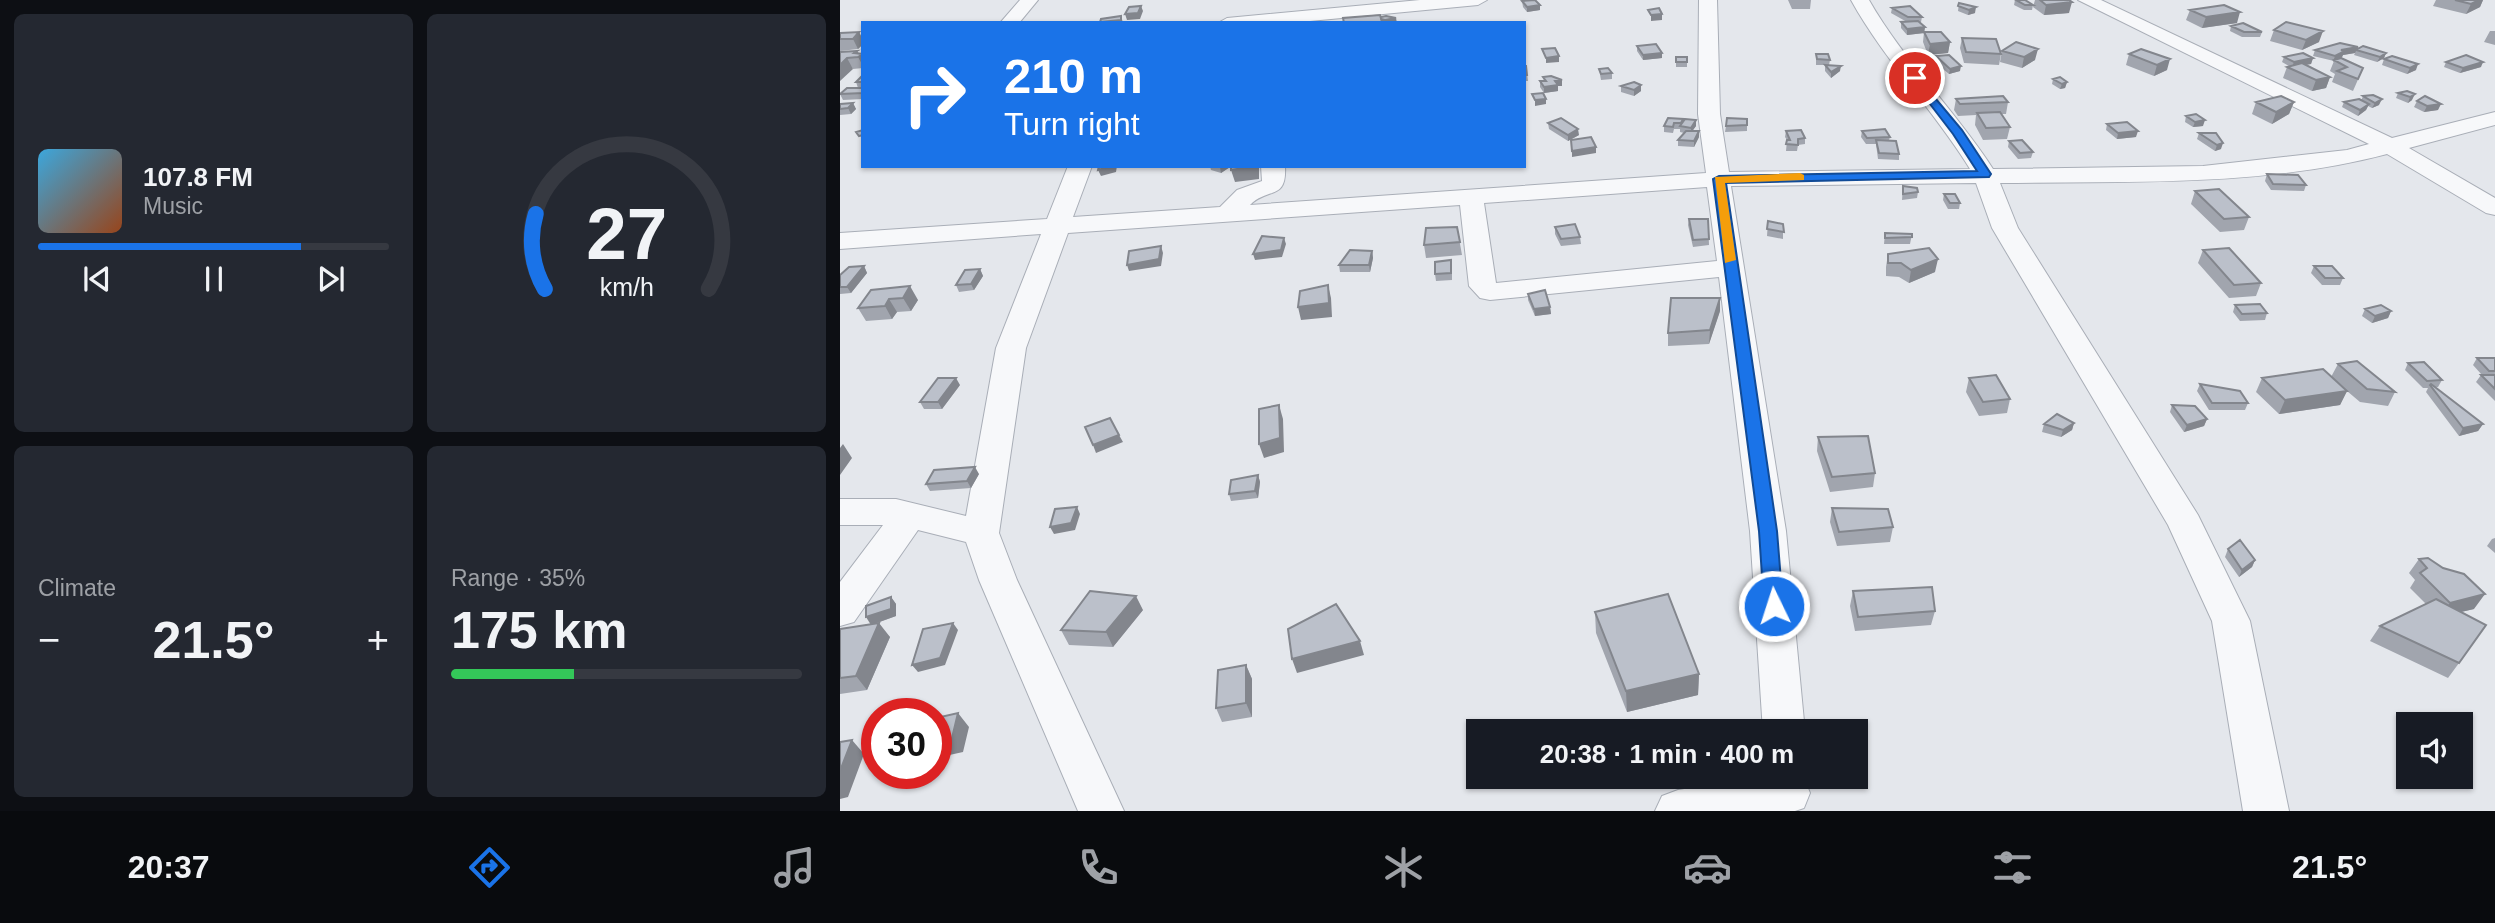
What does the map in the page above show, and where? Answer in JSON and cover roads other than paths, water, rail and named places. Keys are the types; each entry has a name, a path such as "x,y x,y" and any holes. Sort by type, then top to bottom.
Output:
{"street":[{"path":"1011,21 1029,0"},
{"path":"1269,0 1268,21 1425,2 1478,0"},
{"path":"1708,0 1709,114 1768,531 1783,719"},
{"path":"2087,0 2392,147 2495,208"},
{"path":"1425,2 1430,21"},
{"path":"1866,3 1985,174 2005,228 2185,524 2231,621 2266,811"},
{"path":"840,241 1719,179 2203,173 2313,163 2392,147 2495,118"},
{"path":"1079,168 1060,225 1011,348 981,533 998,580 1101,811"},
{"path":"1224,213 1246,195 1271,186 1274,182 1273,168"},
{"path":"1471,196 1483,286 1490,292 1586,280 1730,268"},
{"path":"840,512 910,514 981,533"},
{"path":"840,611 910,514"},
{"path":"1678,811 1789,794"}]}
